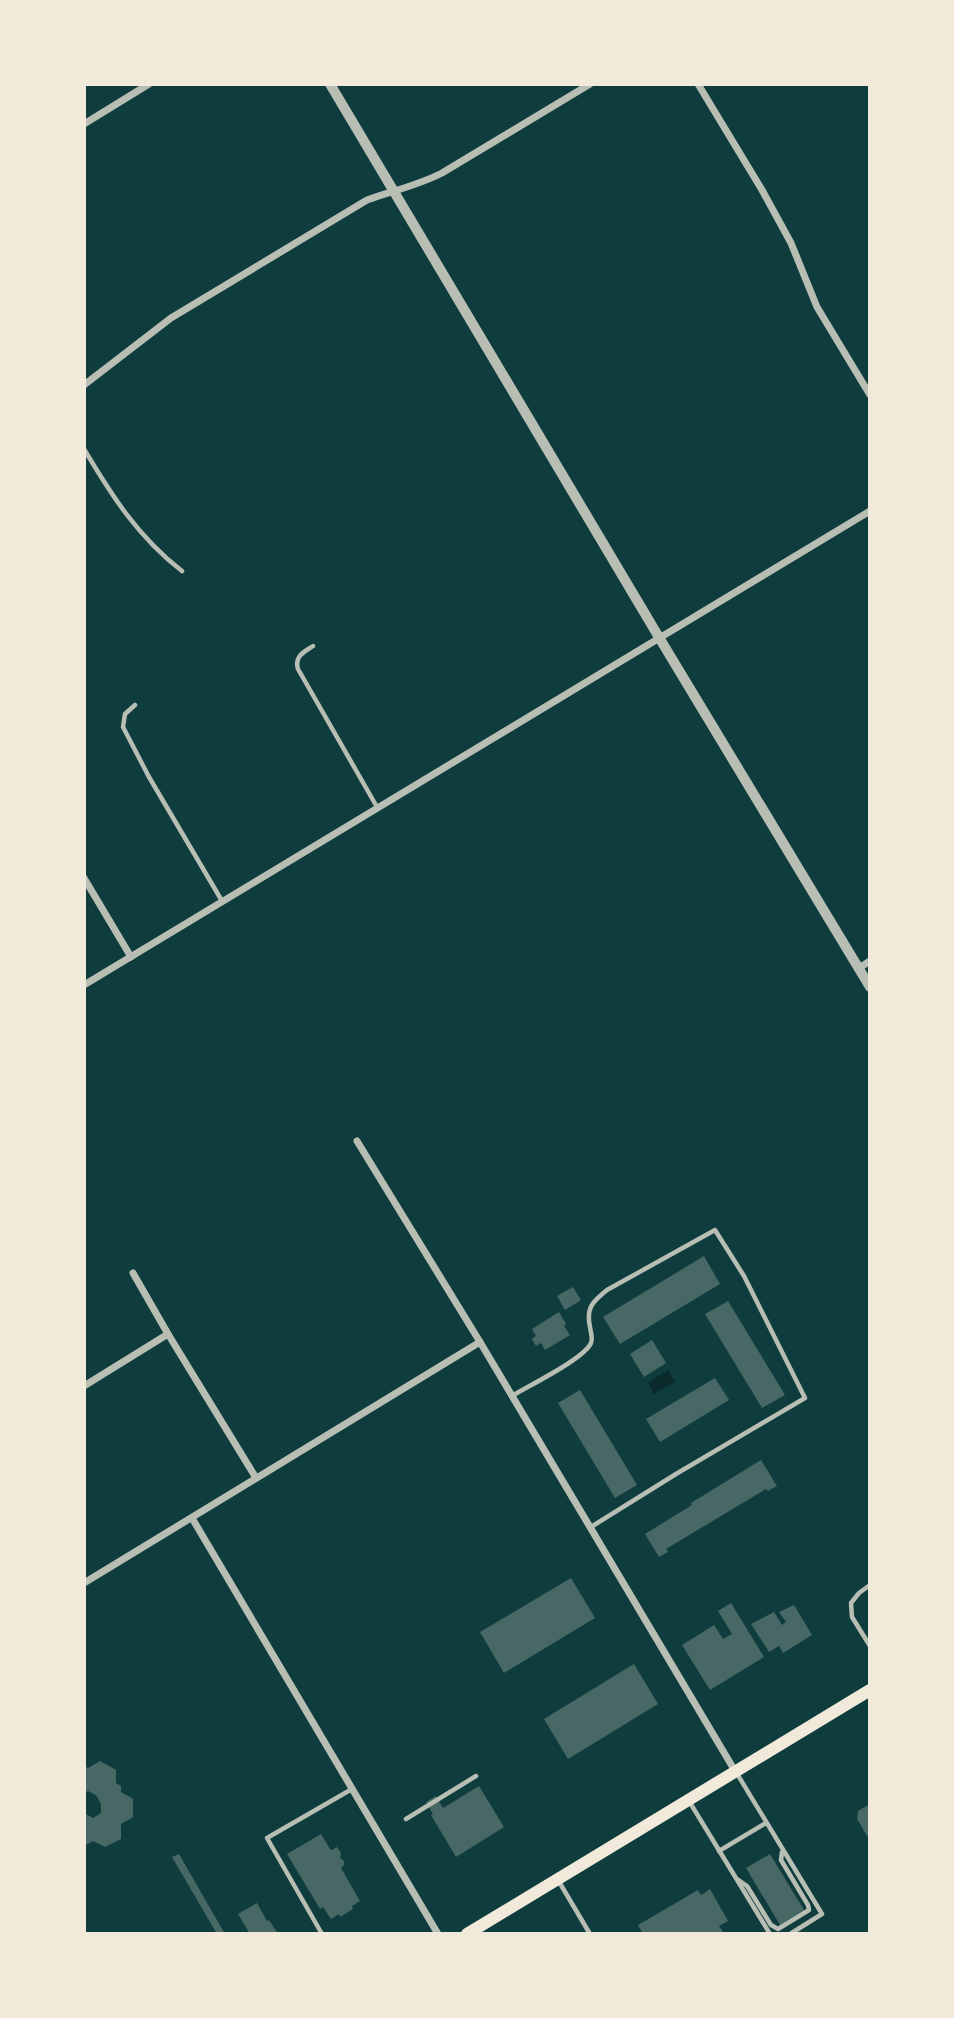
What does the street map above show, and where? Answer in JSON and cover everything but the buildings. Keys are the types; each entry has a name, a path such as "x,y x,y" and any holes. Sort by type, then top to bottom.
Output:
{"main road":[{"path":"467,1934 870,1690"}],"street":[{"path":"84,124 149,84"},
{"path":"330,84 870,987"},
{"path":"84,385 171,318 367,200 425,182 590,84"},
{"path":"698,84 786,232 817,307 870,395"},
{"path":"84,985 870,511"},
{"path":"84,878 131,957"},
{"path":"859,968 870,961"},
{"path":"357,1141 735,1771"},
{"path":"132,1273 256,1478"},
{"path":"84,1386 168,1335"},
{"path":"84,1583 480,1342"},
{"path":"192,1518 438,1934"}],"lane":[{"path":"84,449 114,498 158,553 182,571"},
{"path":"313,646 299,655 296,664 377,808"},
{"path":"135,705 125,714 123,727 222,902"},
{"path":"512,1396 588,1348 593,1340 588,1311 595,1299 715,1230 744,1276 806,1398 590,1527"},
{"path":"870,1585 851,1603 852,1617 870,1646"},
{"path":"735,1771 822,1914 790,1934"},
{"path":"406,1819 476,1776"},
{"path":"322,1934 267,1839 352,1788"},
{"path":"688,1800 769,1934"},
{"path":"719,1851 766,1823"},
{"path":"737,1879 747,1886 771,1925 778,1929 784,1927 809,1910 781,1860 782,1852"},
{"path":"557,1879 590,1934"}],"water":[{"path":"668,1370 675,1382 654,1394 648,1383"}]}
